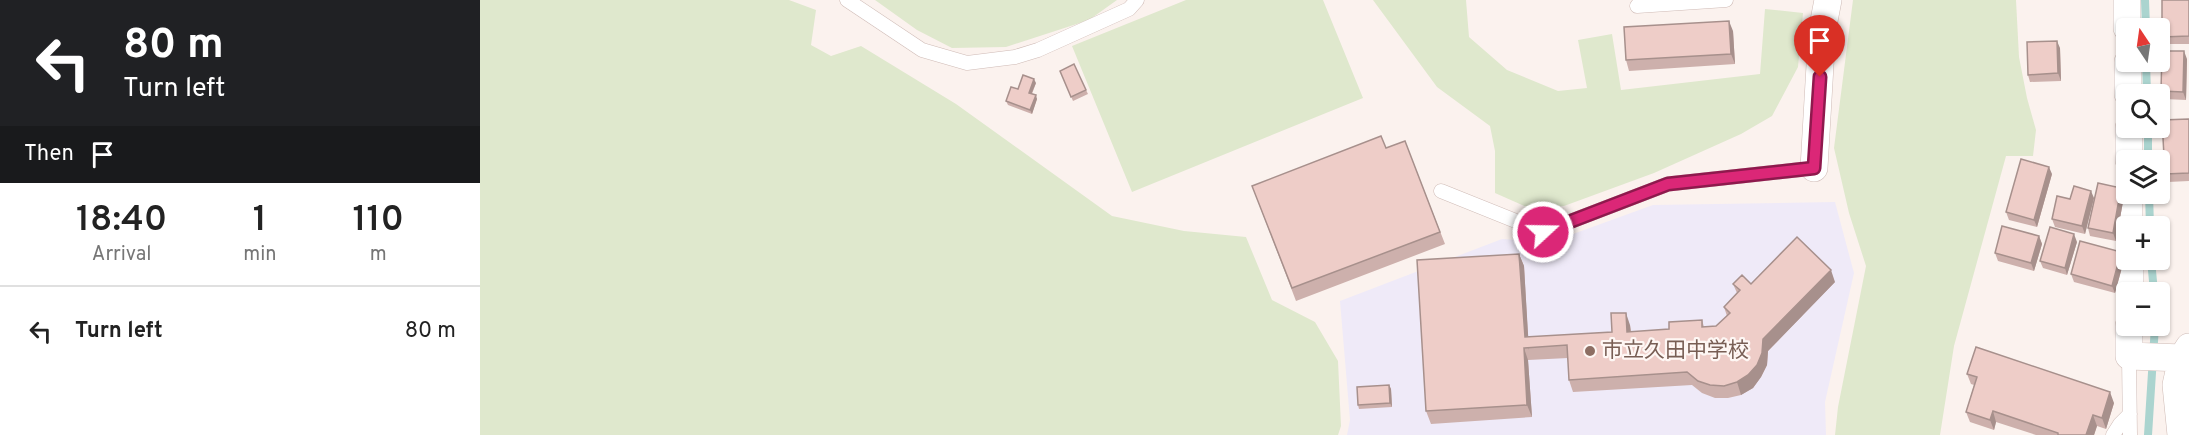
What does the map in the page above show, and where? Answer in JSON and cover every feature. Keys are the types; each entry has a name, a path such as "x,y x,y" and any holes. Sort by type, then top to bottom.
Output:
{"street":[{"path":"1814,168 1822,31 1828,0"},
{"path":"2127,0 2127,18"},
{"path":"2130,336 2133,356 2179,354 2176,386 2181,435"}],"lane":[{"path":"847,0 922,50 967,63 1015,57 1038,50 1129,9 1137,0"},
{"path":"1637,6 1726,0"},
{"path":"1441,190 1543,232 1668,184 1814,168"},
{"path":"2130,435 2133,356"},
{"path":"2113,435 2130,414"}],"shaded area":[{"name":"市立久田中学校","path":"1835,202 1854,273 1825,402 1826,435 1347,435 1350,420 1340,301 1502,239 1551,242 1653,205"}],"green space":[{"path":"480,0 789,0 816,10 811,45 831,56 861,46 956,104 1112,216 1184,231 1246,237 1272,300 1315,322 1338,361 1341,426 1338,435 480,435"},
{"path":"875,0 1117,0 1089,20 1006,47 952,48 917,30"},
{"path":"1186,0 1323,0 1363,98 1132,192 1072,46"},
{"path":"1373,0 1466,0 1469,37 1507,70 1558,91 1587,88 1578,40 1612,34 1621,90 1760,74 1765,9 1803,13 1798,67 1772,116 1741,134 1654,173 1564,206 1529,208 1495,193 1495,151 1490,126 1437,87"},
{"path":"1853,0 2016,0 2019,57 2036,130 2033,156 2006,156 1954,346 1940,435 1835,435 1838,407 1866,266 1849,213 1834,148"}],"building":[{"path":"2162,0 2189,0 2189,36 2170,37 2170,18 2162,18"},
{"path":"1729,21 1731,54 1626,60 1624,27"},
{"path":"2057,41 2058,73 2028,75 2027,42"},
{"path":"2170,51 2184,51 2183,92 2170,91 2170,84 2161,84 2161,72 2170,72"},
{"path":"1074,64 1086,90 1071,97 1060,71"},
{"path":"1023,75 1034,79 1029,93 1036,95 1030,110 1006,101 1011,87 1018,89"},
{"path":"2189,119 2189,173 2170,174 2170,150 2164,150 2163,138 2170,138 2170,120"},
{"path":"1381,136 1386,148 1405,141 1440,232 1292,288 1252,186"},
{"path":"2021,159 2049,167 2034,220 2006,212"},
{"path":"2098,183 2116,187 2116,204 2118,204 2113,233 2088,228"},
{"path":"2074,186 2091,191 2082,226 2052,219 2057,196 2070,199"},
{"path":"2002,226 2039,236 2031,263 1995,253"},
{"path":"2050,227 2074,234 2065,268 2040,261"},
{"path":"1797,237 1831,270 1763,339 1762,353 1757,365 1737,382 1724,386 1710,385 1698,381 1687,372 1569,380 1567,345 1524,348 1527,405 1426,411 1417,260 1519,254 1525,337 1612,332 1611,313 1626,313 1627,332 1669,329 1669,322 1702,320 1702,327 1716,326 1730,313 1724,307 1740,290 1733,284 1742,275 1751,284"},
{"path":"2080,241 2116,251 2116,270 2112,286 2071,274"},
{"path":"1976,347 2110,392 2102,418 2093,415 2086,435 2058,435 2058,433 1993,411 1990,420 1966,412 1977,377 1967,374"},
{"path":"1389,385 1390,403 1358,405 1357,387"}],"waterway":[{"path":"2145,0 2146,18"},
{"path":"2146,72 2147,84"},
{"path":"2148,138 2148,150"},
{"path":"2149,204 2150,216"},
{"path":"2152,270 2153,282"},
{"path":"2148,435 2154,336"}],"place":[{"name":"市立久田中学校","path":"1590,351"}],"route":[{"path":"1543,232 1668,184 1814,168 1820,77"}]}
